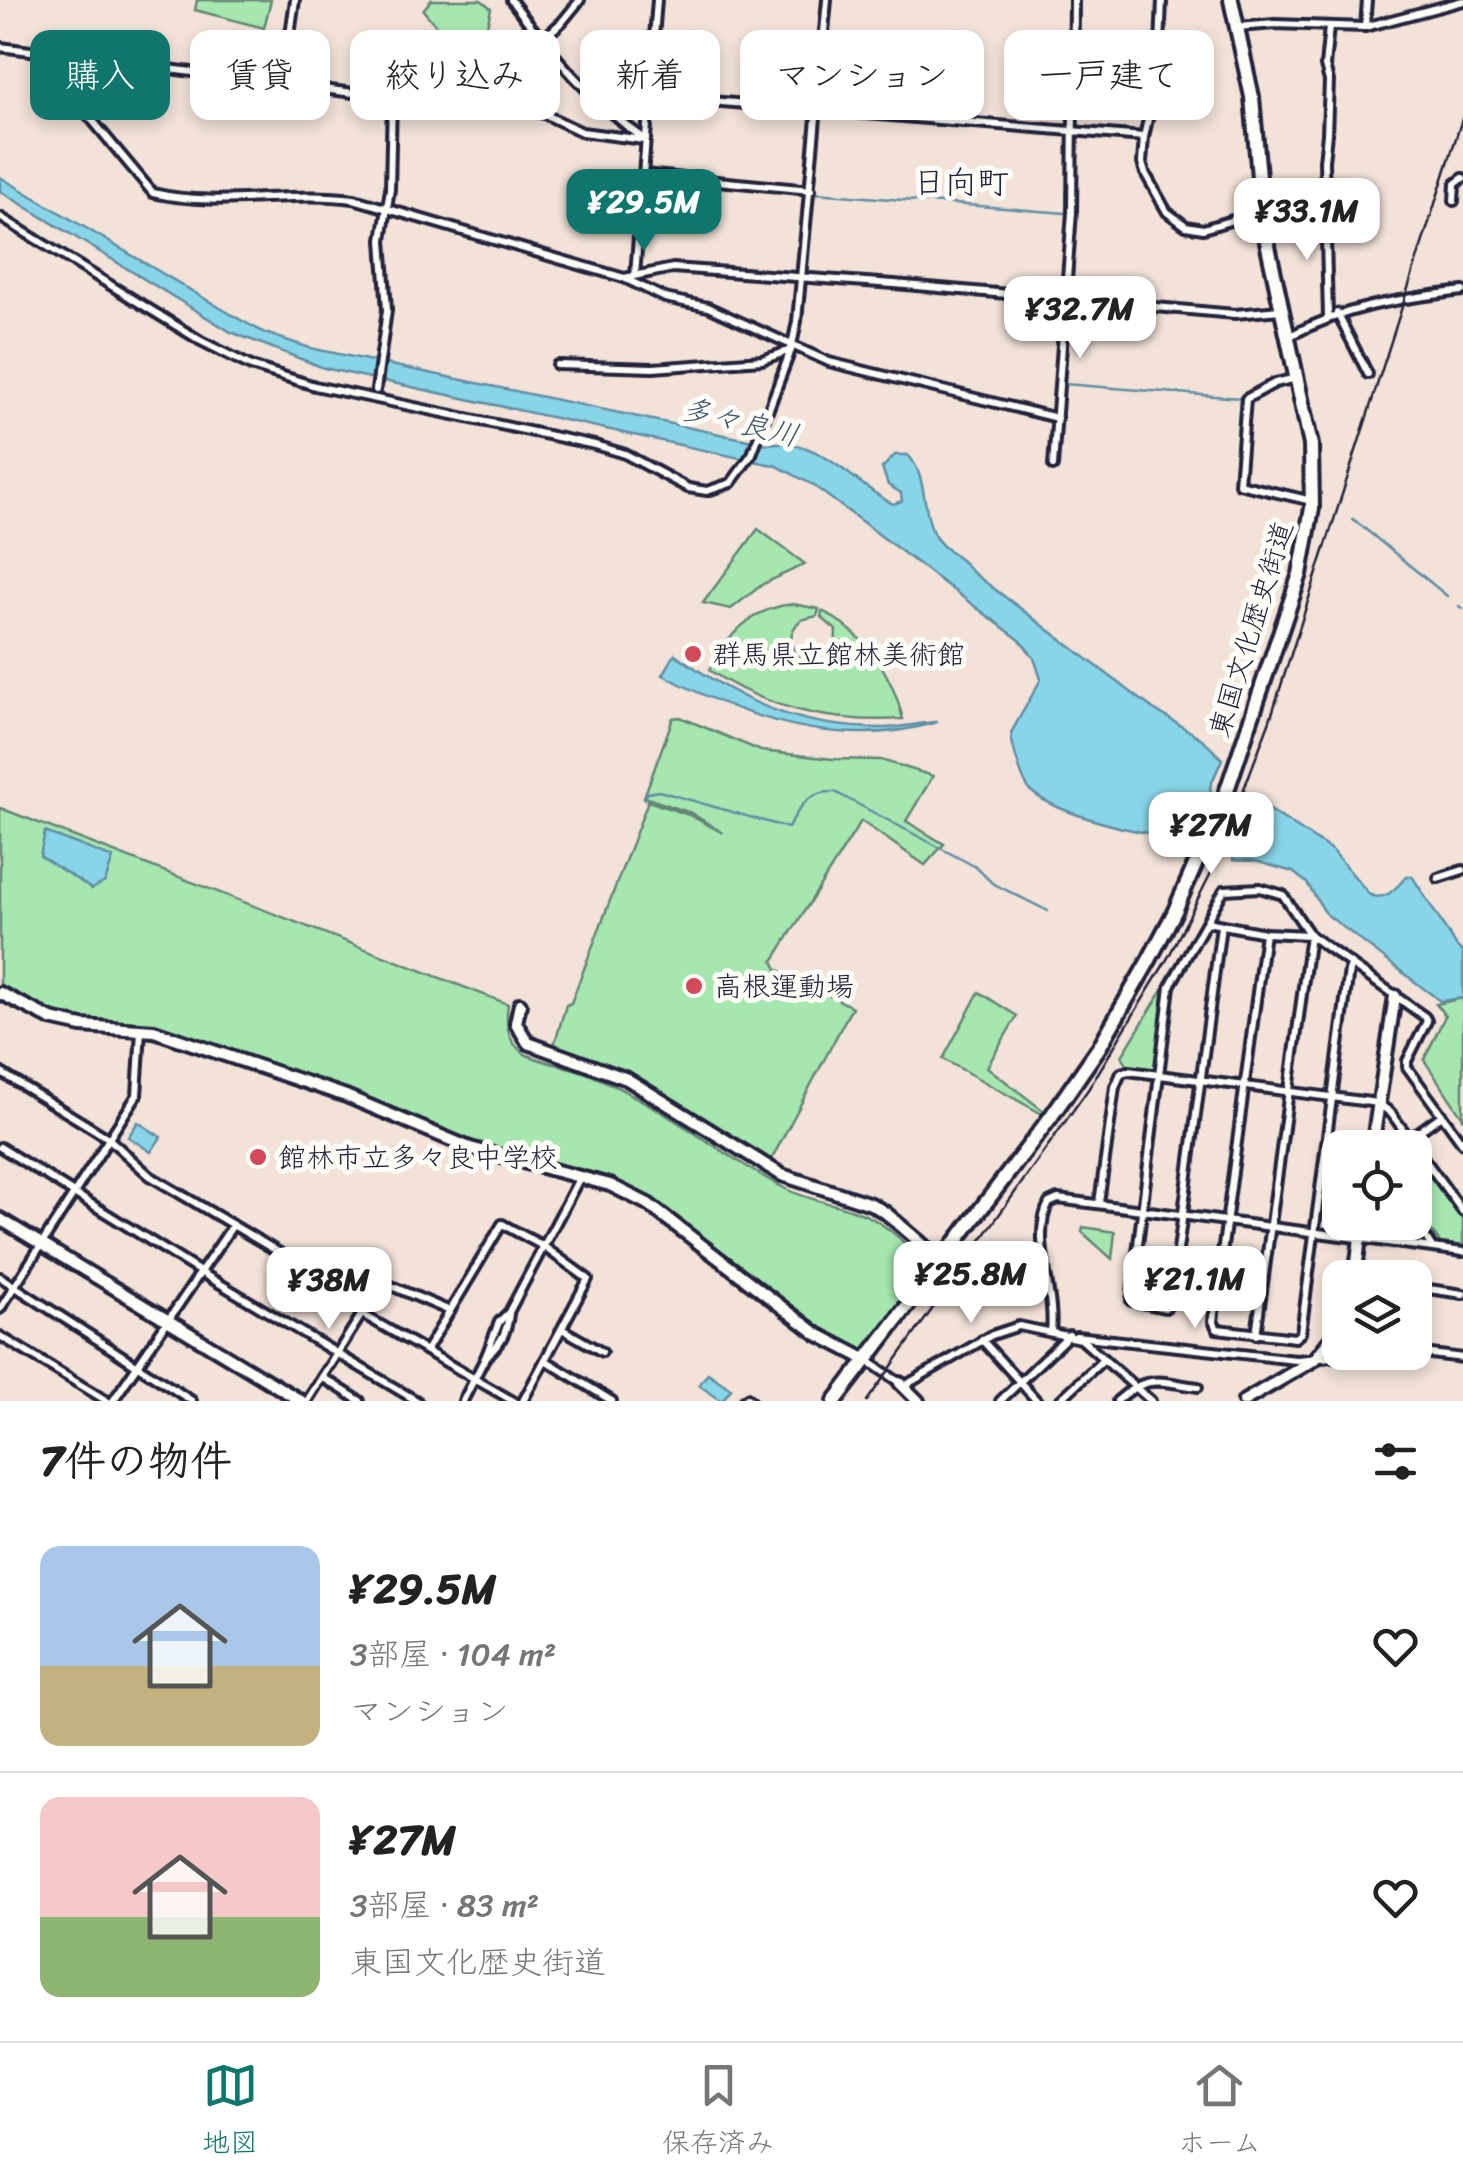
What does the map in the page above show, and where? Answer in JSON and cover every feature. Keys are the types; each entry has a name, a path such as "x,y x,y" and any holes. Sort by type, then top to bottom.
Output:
{"highway":[{"name":"東国文化歴史街道","path":"835,1401 1100,1046 1174,913 1213,828 1298,578 1312,502 1311,445 1262,216 1252,97 1231,0"}],"street":[{"path":"291,30 295,0"},
{"path":"511,0 534,30"},
{"path":"551,30 580,0"},
{"path":"655,30 657,0"},
{"path":"824,30 826,0"},
{"path":"1053,466 1067,301 1074,130 1074,0"},
{"path":"1162,0 1158,70 1144,136 1145,173 1167,212 1186,226 1203,229 1262,216"},
{"path":"1365,27 1367,0"},
{"path":"1237,27 1365,27 1463,1"},
{"path":"1328,316 1324,161 1329,27"},
{"path":"0,47 30,51"},
{"path":"560,62 616,120 646,140"},
{"path":"92,120 153,194 228,201 334,196 624,278 665,298 708,308 792,348 856,370 1057,418"},
{"path":"376,390 387,310 382,240 390,189 392,120"},
{"path":"557,120 582,132 646,140"},
{"path":"635,275 648,120"},
{"path":"0,217 201,341 250,366 279,376 595,444 625,454 698,491 724,487 744,468 792,348 803,278 816,120"},
{"path":"952,120 1144,136"},
{"path":"643,174 811,190"},
{"path":"1454,200 1455,184 1463,178"},
{"path":"624,278 673,268 1235,314 1281,309"},
{"path":"1288,336 1337,313 1404,298 1463,292"},
{"path":"1337,313 1368,374"},
{"path":"557,365 638,369 762,360 792,348"},
{"path":"1298,378 1276,383 1246,399 1239,484 1312,502"},
{"path":"1438,878 1463,870"},
{"path":"1221,926 1170,1306 1135,1304 1130,1298 1170,986 1224,890 1260,888 1286,898 1310,935 1425,1017 1408,1067 1463,1144"},
{"path":"1206,922 1310,935"},
{"path":"1265,932 1214,1326 1295,1338 1300,1333 1352,965"},
{"path":"1256,1334 1310,935"},
{"path":"0,992 51,1019 82,1026 141,1028 346,1096 470,1148 610,1184 648,1204 817,1334 867,1360 918,1401"},
{"path":"1374,1130 1396,996"},
{"path":"520,1004 518,1031 533,1046 627,1079 782,1175 871,1204 942,1261"},
{"path":"0,1308 137,1095 141,1028"},
{"path":"1100,1204 1119,1077 1126,1071 1378,1103 1404,1130"},
{"path":"0,1072 108,1138 150,1176 324,1279 331,1278 344,1261 450,1311"},
{"path":"1421,1130 1442,1115"},
{"path":"0,1146 417,1401"},
{"path":"1432,1169 1463,1212"},
{"path":"463,1401 485,1358 500,1344 508,1328 509,1312 580,1175"},
{"path":"1051,1331 1044,1255 1046,1206 1058,1198 1322,1234"},
{"path":"0,1218 304,1401 382,1282"},
{"path":"426,1351 502,1224 543,1246 588,1279 524,1401"},
{"path":"0,1336 110,1401 233,1225"},
{"path":"1374,1240 1463,1252"},
{"path":"1427,1240 1432,1248"},
{"path":"0,1277 138,1366 180,1398 192,1401"},
{"path":"1432,1290 1463,1294"},
{"path":"362,1314 513,1401"},
{"path":"902,1385 1009,1327 1322,1359"},
{"path":"562,1328 602,1352"},
{"path":"1072,1335 1150,1401"},
{"path":"1000,1401 1072,1335"},
{"path":"982,1340 1038,1401"},
{"path":"1244,1401 1314,1360 1322,1350"},
{"path":"1432,1354 1463,1358"},
{"path":"1059,1401 1104,1359"},
{"path":"545,1360 612,1401"},
{"path":"322,1377 360,1401"},
{"path":"1117,1401 1145,1381 1198,1387"},
{"path":"743,1401 751,1401"}],"green space":[{"path":"197,0 271,0 264,28 195,10"},
{"path":"431,0 481,0 491,8 486,30 439,30 423,10"},
{"path":"758,529 805,564 763,584 731,609 703,603"},
{"path":"793,604 819,609 817,616 801,620 794,628 791,642 798,657 818,663 835,651 836,630 821,617 822,611 828,614 855,634 876,659 892,687 903,719 852,719 802,711 754,695 709,670 742,625 765,611"},
{"name":"高根運動場","path":"680,717 761,751 881,760 933,776 906,821 944,844 925,865 861,821 773,961 777,969 852,1007 769,1164 674,1101 610,1067 553,1049 566,1005 571,1003 648,801 689,815 723,833 691,813 644,797 673,718"},
{"path":"0,808 508,1004 509,1032 514,1044 525,1054 616,1087 784,1188 867,1216 905,1244 922,1272 866,1348 859,1350 822,1329 657,1203 598,1174 491,1149 365,1097 169,1030 71,1020 35,1007 0,986"},
{"path":"1165,986 1157,1067 1128,1067 1122,1056"},
{"path":"979,992 1017,1016 987,1067 1044,1115 943,1059"},
{"path":"1463,998 1463,1118 1424,1060 1445,1016 1436,1004"},
{"path":"1432,1177 1463,1218 1463,1246 1440,1243 1432,1232"},
{"path":"1083,1227 1115,1232 1112,1259 1082,1232"}],"water":[{"path":"0,177 239,319 265,333 310,348 767,444 802,447 834,463 893,504 902,501 901,493 888,485 882,468 895,455 908,455 918,472 933,533 941,544 972,572 1152,708 1202,739 1222,759 1210,787 1212,797 1234,807 1256,801 1333,851 1370,895 1386,895 1412,876 1463,952 1463,998 1440,1001 1326,914 1307,883 1293,872 1255,861 1233,860 1233,834 1205,821 1194,830 1174,835 1139,832 1058,807 1031,791 1015,755 1011,733 1041,679 1034,658 1021,641 813,485 777,466 324,368 231,332 0,191"},
{"path":"675,654 748,699 798,718 883,728 937,722 866,733 796,726 761,717 663,675"},
{"path":"45,832 113,858 105,882 92,889 40,856"},
{"path":"138,1122 161,1137 151,1152 128,1137"},
{"path":"708,1373 731,1389 722,1401 699,1385"}],"waterway":[{"path":"828,30 831,0"},
{"path":"821,120 815,193 1065,213"},
{"path":"1072,293 1076,222"},
{"path":"1071,307 1064,384 1240,398 1234,477"},
{"path":"1243,479 1302,493"},
{"path":"1353,519 1447,596"},
{"path":"1459,606 1463,609"},
{"path":"645,799 647,793 659,791 788,828 811,797 835,792 976,867 992,883 1048,911"}],"railway":[{"path":"867,1401 1089,1088 1169,956 1216,863 1270,720 1463,116"}],"place":[{"name":"群馬県立館林美術館","path":"693,654"},
{"name":"高根運動場","path":"694,986"},
{"name":"館林市立多々良中学校","path":"258,1157"}],"district":[{"name":"日向町","path":"961,182"}],"water label":[{"name":"多々良川","path":"740,422"}]}
